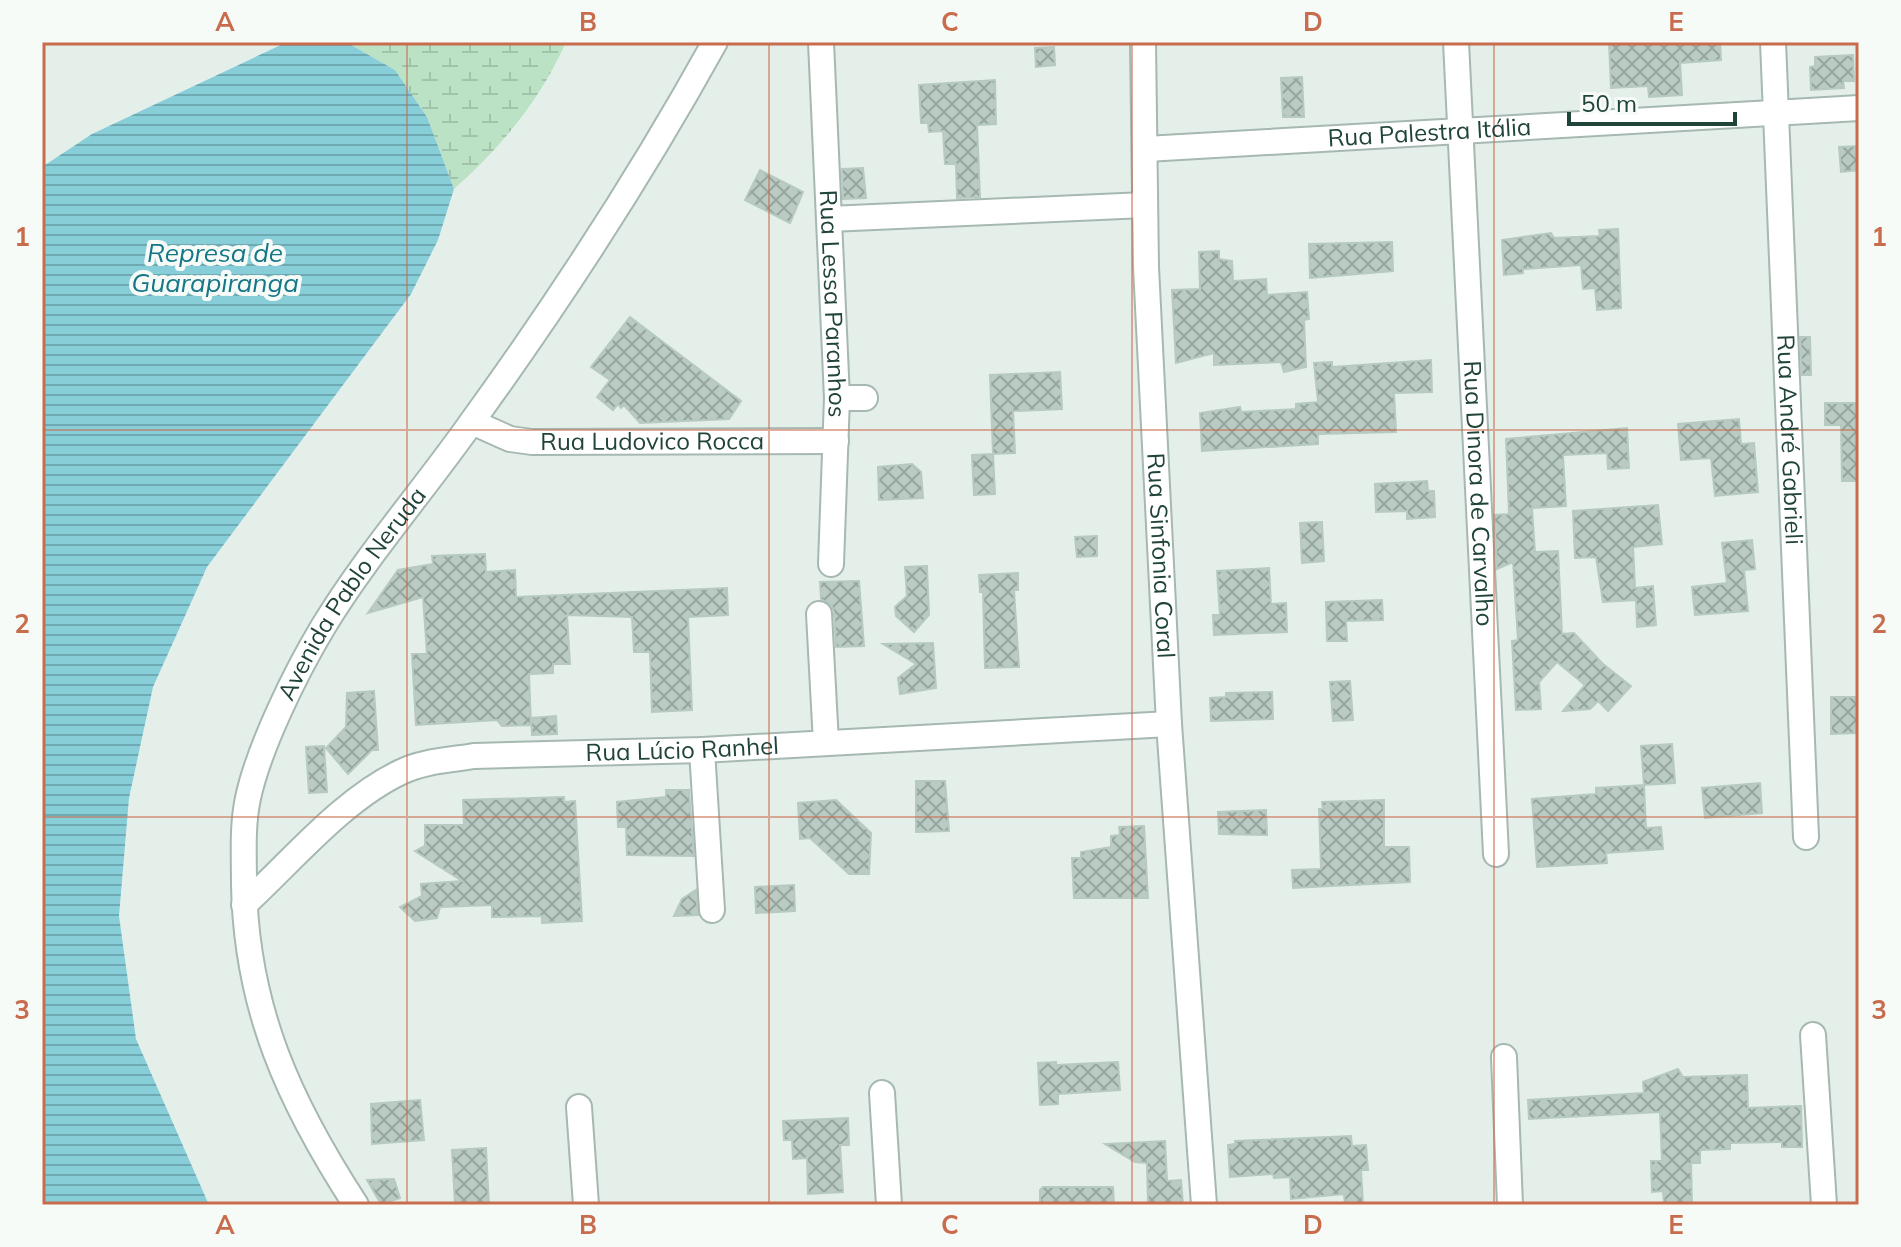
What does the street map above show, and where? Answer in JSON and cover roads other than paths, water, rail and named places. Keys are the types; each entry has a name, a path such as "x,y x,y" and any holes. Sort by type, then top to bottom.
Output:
{"street":[{"name":"Avenida Pablo Neruda","path":"356,1205 281,1074 251,977 244,905 243,833 249,795 297,675 324,625 472,422 623,204 715,42"},
{"name":"Rua Lessa Paranhos","path":"821,42 837,398 831,564"},
{"name":"Rua Sinfonia Coral","path":"1143,42 1145,205 1169,724 1204,1205"},
{"name":"Rua Dinora de Carvalho","path":"1456,42 1496,854"},
{"name":"Rua André Gabrieli","path":"1773,42 1806,837"},
{"name":"Rua Palestra Itália","path":"1146,149 1859,108"},
{"path":"829,219 1145,205"},
{"path":"837,398 865,398"},
{"name":"Rua Ludovico Rocca","path":"472,422 510,439 532,442 836,441"},
{"path":"819,614 826,743"},
{"name":"Rua Lúcio Ranhel","path":"244,905 349,808 402,771 474,756 702,750 1169,724"},
{"path":"702,750 712,910"},
{"path":"1813,1035 1824,1205"},
{"path":"1504,1057 1510,1205"},
{"path":"882,1093 889,1205"},
{"path":"579,1107 586,1205"}],"water":[{"name":"Represa de Guarapiranga","path":"287,42 346,42 395,70 427,117 454,189 438,240 411,294 207,567 153,687 129,798 119,916 136,1039 209,1205 42,1205 42,167 92,134"}]}
